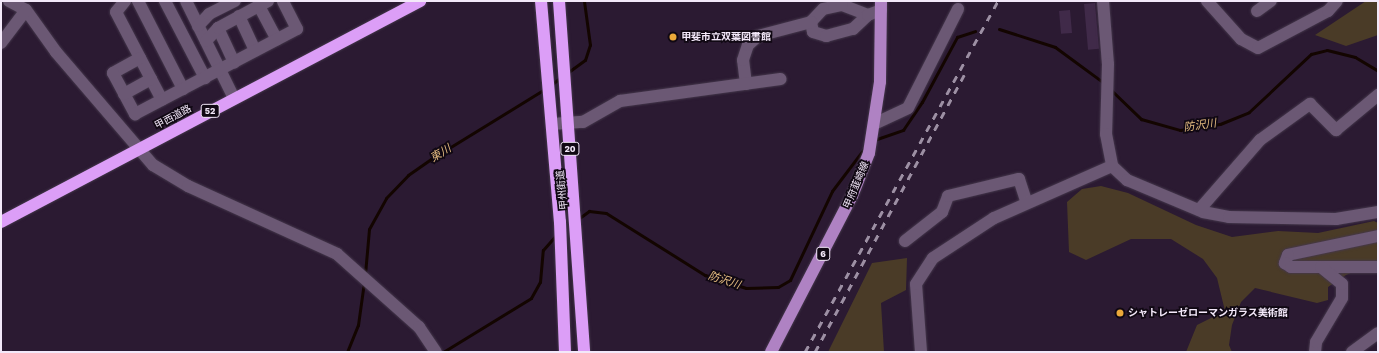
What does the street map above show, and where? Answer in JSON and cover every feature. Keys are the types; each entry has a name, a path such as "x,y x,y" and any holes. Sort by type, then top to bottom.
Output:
{"highway":[{"name":"甲西道路","path":"1,222 420,1"},
{"name":"甲州街道","path":"542,1 562,243 565,352"},
{"name":"甲州街道","path":"559,1 565,87 577,212 584,352"},
{"path":"560,352 564,307"}],"main road":[{"name":"甲府韮崎線","path":"771,352 852,196 869,153 875,127 881,6"}],"street":[{"path":"9,1 26,10 138,149 166,174 337,254 419,327 436,351"},
{"path":"124,1 116,12 162,100"},
{"path":"138,1 183,89"},
{"path":"165,1 205,78"},
{"path":"186,1 234,98"},
{"path":"198,26 223,7 235,1"},
{"path":"140,58 113,73 135,114 297,29 283,1"},
{"path":"1104,1 1107,78 1105,99 1106,134 1112,166 1127,180 1199,210 1229,217 1336,219 1378,212"},
{"path":"1207,1 1241,39 1258,48 1328,11 1336,1"},
{"path":"1256,11 1271,1"},
{"path":"206,41 218,28 264,4 277,40"},
{"path":"746,84 743,60 748,45 758,36 811,22 823,10 842,4 868,15"},
{"path":"811,22 813,32 826,36 853,29 868,15 881,6"},
{"path":"875,127 908,108 958,9"},
{"path":"1,43 26,10"},
{"path":"239,16 255,51"},
{"path":"218,28 234,62"},
{"path":"552,124 583,122 620,101 780,79"},
{"path":"124,94 151,80"},
{"path":"1199,210 1260,140 1310,104 1336,130 1378,95"},
{"path":"922,352 916,316 916,284 921,272 932,258 994,218 1112,166"},
{"path":"905,242 942,212 948,196 1019,180 1027,203"},
{"path":"1378,236 1288,255 1285,263 1291,267 1378,268"},
{"path":"1315,352 1316,342 1342,298 1342,284 1320,267"},
{"path":"1352,352 1378,333"}],"shaded area":[{"path":"1366,1 1378,1 1378,35 1346,46 1315,35"},
{"path":"1101,186 1128,193 1196,225 1232,237 1278,231 1318,233 1374,221 1378,223 1378,262 1346,275 1328,287 1328,300 1317,303 1255,288 1241,302 1232,325 1229,345 1232,352 1186,352 1197,325 1225,311 1217,278 1203,259 1171,239 1131,239 1086,260 1069,252 1067,202 1082,189"},
{"path":"907,258 906,290 881,303 884,352 828,352 872,263"}],"building":[{"path":"1095,3 1099,49 1088,50 1084,4"},
{"path":"1070,10 1072,33 1061,34 1059,11"}],"waterway":[{"name":"東川","path":"567,73 585,60 590,45 584,1"},
{"name":"防沢川","path":"999,29 1055,47 1104,83"},
{"name":"防沢川","path":"874,140 903,130 922,102 957,37 975,31"},
{"name":"防沢川","path":"1111,90 1141,119 1180,130 1220,124 1249,112 1311,54 1327,50 1355,57 1378,71"},
{"name":"東川","path":"551,85 561,77"},
{"name":"東川","path":"365,274 369,229 386,198 408,175 431,159 545,89"},
{"name":"防沢川","path":"578,219 589,211 606,213 705,275 746,288 778,287 790,280 832,191 866,146"},
{"name":"防沢川","path":"443,352 531,298 540,282 543,250 557,234"},
{"name":"東川","path":"347,352 358,325 364,282"}],"railway":[{"path":"805,352 998,1"},
{"path":"815,352 964,75"}],"place":[{"name":"甲斐市立双葉図書館","path":"673,37"},
{"name":"シャトレーゼローマンガラス美術館","path":"1120,313"}]}
